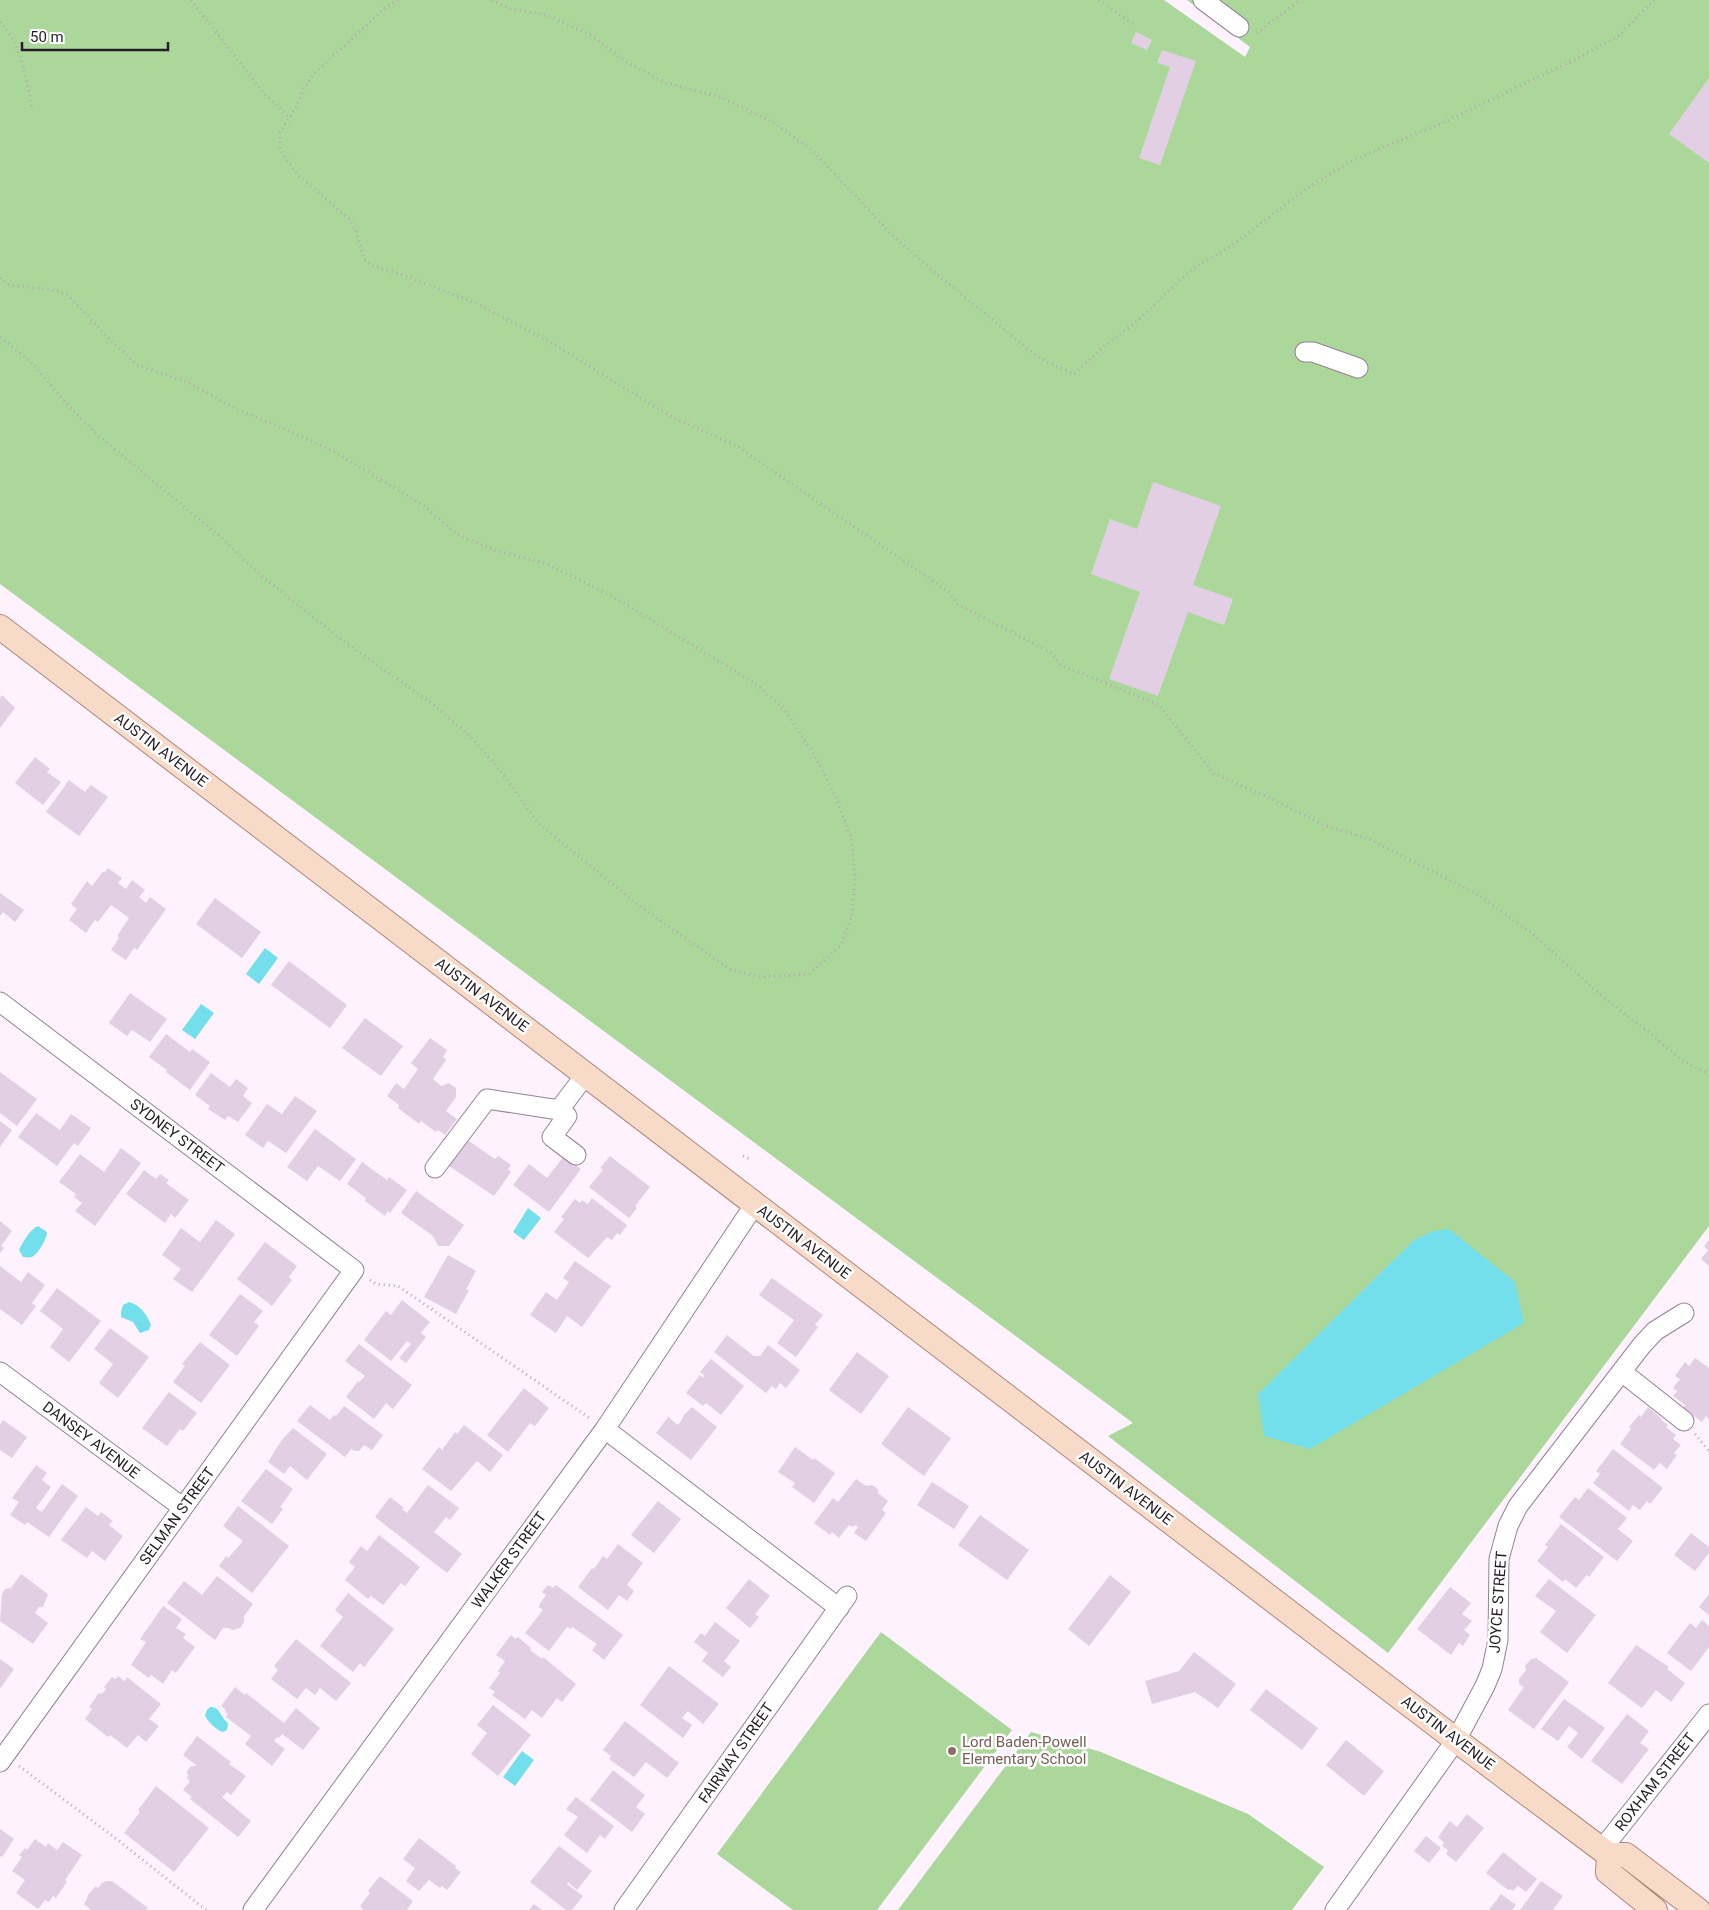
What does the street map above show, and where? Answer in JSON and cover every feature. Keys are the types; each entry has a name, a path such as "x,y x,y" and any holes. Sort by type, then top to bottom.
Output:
{"main road":[{"name":"AUSTIN AVENUE","path":"0,627 1456,1740 1605,1852 1626,1855 1698,1910"},
{"path":"1605,1852 1608,1872 1655,1910"}],"street":[{"path":"1203,0 1239,27"},
{"path":"1305,352 1313,352 1358,368"},
{"name":"SYDNEY STREET","path":"0,1002 354,1270"},
{"path":"559,1110 586,1074"},
{"path":"435,1168 487,1099 559,1110 567,1116 552,1137 576,1155"},
{"name":"WALKER STREET","path":"253,1910 605,1428 755,1204"},
{"name":"SELMAN STREET","path":"2,1758 354,1270"},
{"name":"JOYCE STREET","path":"1336,1910 1456,1740 1485,1686 1495,1656 1499,1626 1497,1590 1499,1558 1512,1516 1526,1494 1655,1332 1684,1313"},
{"name":"DANSEY AVENUE","path":"0,1372 182,1507"},
{"path":"1622,1372 1684,1421"},
{"name":"FAIRWAY STREET","path":"605,1428 843,1602 624,1910"},
{"name":"ROXHAM STREET","path":"1605,1852 1709,1714"}],"path":[{"path":"191,0 262,91 288,117"},
{"path":"398,0 387,6 314,74 303,89 297,106 288,117 280,132 280,148 284,156 299,176 349,219 356,230 364,259 370,264 478,304 547,341 670,416 735,445 949,592 957,604 1050,652 1061,665 1159,705 1214,774 1326,826 1367,838 1479,895 1530,932 1608,1001 1681,1060 1709,1074"},
{"path":"492,0 511,10 547,14 590,34 625,61 667,83 720,97 771,122 812,150 894,237 938,275 1039,358 1074,374 1149,310 1194,268 1227,248 1306,189 1355,159 1440,124 1574,60 1618,36 1654,0"},
{"path":"1099,0 1134,25"},
{"path":"1239,27 1254,35 1300,0"},
{"path":"0,22 10,33 25,74 32,108"},
{"path":"0,278 10,285 52,290 68,296 137,365 187,382 238,410 284,428 333,451 423,505 458,535 498,551 544,563 580,580 627,605 756,684 784,709 814,756 835,795 851,838 855,877 852,916 840,946 809,974 764,978 731,970 642,908 538,823 500,770 468,734 429,701 343,641 258,573 223,539 95,433 65,402 32,363 0,337"},
{"path":"743,1156 750,1159"},
{"path":"354,1270 376,1284 398,1286 605,1428"},
{"path":"2,1758 119,1841 206,1910"}],"green space":[{"path":"0,0 1164,0 1245,57 1250,47 1187,0 1709,0 1709,1226 1388,1653 1108,1436 1133,1423 0,584"},
{"path":"881,1632 1012,1730 877,1910 793,1910 717,1854"},
{"path":"1031,1732 1101,1752 1248,1814 1324,1867 1292,1910 898,1910"}],"water":[{"path":"265,948 278,958 259,984 246,974"},
{"path":"201,1004 214,1013 195,1039 182,1030"},
{"path":"528,1208 541,1218 524,1240 513,1232"},
{"path":"38,1226 47,1232 44,1242 34,1255 23,1257 19,1250 30,1233"},
{"path":"1449,1229 1515,1282 1524,1323 1310,1449 1264,1436 1258,1394 1414,1240 1434,1231"},
{"path":"129,1302 137,1305 145,1314 151,1325 149,1330 140,1333 133,1322 121,1317 123,1305"},
{"path":"210,1707 218,1710 228,1723 227,1730 220,1731 208,1720 205,1715"},
{"path":"522,1751 534,1760 515,1786 503,1777"}],"building":[{"path":"1136,32 1152,40 1147,50 1131,43"},
{"path":"1162,50 1196,61 1160,165 1139,158 1170,67 1157,63"},
{"path":"1709,78 1709,163 1669,134"},
{"path":"1153,482 1221,506 1193,585 1233,599 1224,625 1188,612 1158,696 1109,679 1140,592 1091,574 1110,519 1137,529"},
{"path":"2,695 15,708 0,728 0,698"},
{"path":"35,757 50,769 47,772 61,782 43,805 15,783"},
{"path":"69,780 85,792 91,785 108,797 79,836 46,812"},
{"path":"108,868 122,878 118,883 126,889 132,880 145,890 139,897 146,903 150,897 166,909 137,950 134,948 126,960 111,950 119,938 117,936 129,918 111,905 98,922 95,920 86,933 69,920 77,909 71,904 87,881 92,886 103,871 104,873"},
{"path":"0,893 24,910 15,922 3,912 0,916"},
{"path":"215,898 261,932 242,958 196,924"},
{"path":"289,961 347,1005 330,1028 271,985"},
{"path":"130,993 167,1019 150,1042 132,1030 127,1036 109,1023"},
{"path":"365,1018 403,1046 381,1076 342,1048"},
{"path":"166,1034 190,1052 192,1049 210,1062 190,1090 149,1057"},
{"path":"430,1038 447,1050 443,1057 446,1060 433,1079 441,1086 449,1083 456,1088 456,1097 446,1111 457,1119 445,1135 438,1130 436,1132 421,1121 419,1124 398,1108 399,1105 387,1096 396,1083 404,1089 418,1069 411,1063"},
{"path":"0,1072 37,1099 17,1126 0,1113"},
{"path":"211,1073 230,1087 236,1079 248,1088 243,1096 252,1103 238,1122 228,1116 225,1120 208,1109 210,1106 195,1095"},
{"path":"295,1096 317,1111 286,1153 268,1141 263,1148 245,1135 267,1104 282,1114"},
{"path":"36,1113 60,1130 71,1114 91,1128 78,1146 74,1143 57,1166 18,1137"},
{"path":"0,1121 12,1130 0,1147"},
{"path":"315,1129 356,1159 340,1181 318,1166 307,1181 287,1167"},
{"path":"466,1139 495,1159 498,1156 511,1165 508,1170 511,1172 494,1196 449,1166 449,1163"},
{"path":"121,1148 141,1163 95,1226 75,1211 82,1203 74,1197 76,1194 59,1182 80,1154 104,1172"},
{"path":"564,1156 581,1169 549,1212 513,1185 529,1164 547,1178"},
{"path":"610,1156 650,1187 635,1206 637,1208 629,1218 589,1187 603,1170 600,1168"},
{"path":"362,1162 387,1180 389,1177 407,1190 390,1213 388,1211 385,1216 365,1201 366,1198 347,1184"},
{"path":"144,1170 156,1179 160,1174 169,1180 166,1183 189,1200 175,1218 171,1214 165,1223 126,1194"},
{"path":"416,1191 464,1225 449,1246 438,1246 433,1236 401,1213"},
{"path":"592,1198 627,1225 620,1235 617,1233 612,1240 607,1237 588,1258 554,1232 564,1219 561,1217 575,1199 580,1203 582,1200 588,1204"},
{"path":"216,1220 235,1234 192,1292 173,1279 181,1269 162,1255 181,1228 200,1242"},
{"path":"0,1221 12,1231 1,1246 4,1248 0,1253"},
{"path":"1709,1240 1709,1266 1701,1259 1708,1250 1704,1246"},
{"path":"265,1242 297,1266 289,1277 292,1280 272,1306 237,1279"},
{"path":"448,1255 476,1271 466,1289 469,1290 456,1314 424,1297"},
{"path":"575,1261 611,1286 582,1327 567,1316 556,1333 530,1315 546,1292 557,1300 569,1282 563,1278"},
{"path":"0,1266 21,1282 28,1272 45,1285 32,1303 36,1306 22,1325 0,1309"},
{"path":"772,1278 823,1315 815,1325 818,1327 796,1357 777,1343 794,1320 759,1295"},
{"path":"57,1288 101,1321 69,1362 50,1347 63,1329 40,1311"},
{"path":"240,1294 263,1311 254,1322 259,1326 237,1356 209,1335"},
{"path":"402,1300 430,1322 421,1333 426,1337 406,1363 399,1358 411,1344 407,1341 391,1361 364,1340 386,1311 391,1315"},
{"path":"110,1328 149,1357 118,1398 99,1383 113,1364 94,1349"},
{"path":"727,1335 754,1356 760,1356 768,1345 800,1370 786,1388 780,1383 776,1389 772,1386 766,1393 714,1352"},
{"path":"200,1342 230,1365 201,1403 173,1382 185,1366 182,1364"},
{"path":"359,1344 412,1385 393,1409 386,1403 374,1419 346,1397 358,1381 365,1376 345,1361"},
{"path":"857,1352 889,1376 861,1414 829,1390"},
{"path":"1695,1358 1709,1368 1709,1419 1706,1416 1702,1422 1683,1408 1685,1405 1673,1396 1677,1391 1673,1388 1680,1379 1675,1376 1685,1362 1689,1366"},
{"path":"711,1359 744,1386 721,1415 706,1403 703,1406 686,1393 700,1375 703,1378 705,1376 700,1372"},
{"path":"524,1388 549,1408 535,1426 530,1423 508,1452 487,1435"},
{"path":"169,1392 197,1413 183,1431 180,1429 167,1446 142,1428"},
{"path":"310,1405 330,1420 344,1406 383,1435 372,1450 364,1445 359,1451 351,1449 345,1457 297,1421"},
{"path":"692,1407 717,1427 691,1460 656,1433 668,1417 678,1425 683,1416"},
{"path":"908,1407 951,1438 924,1476 881,1444"},
{"path":"1648,1407 1668,1425 1666,1427 1676,1435 1673,1439 1681,1445 1674,1453 1677,1455 1667,1469 1660,1463 1654,1470 1620,1444 1631,1429 1629,1427 1639,1415 1641,1417"},
{"path":"3,1420 27,1437 12,1458 0,1450 0,1425"},
{"path":"464,1425 503,1455 490,1472 477,1461 451,1491 422,1469 439,1447 442,1450 455,1432 457,1434"},
{"path":"293,1428 327,1454 307,1480 290,1466 284,1474 268,1462 281,1441"},
{"path":"795,1447 835,1473 814,1503 792,1487 795,1483 778,1472"},
{"path":"1613,1449 1663,1488 1650,1504 1647,1501 1640,1510 1633,1505 1629,1511 1593,1483 1600,1474 1596,1471"},
{"path":"36,1465 47,1473 42,1480 51,1487 36,1508 42,1512 62,1484 78,1496 49,1537 27,1522 25,1525 10,1515 19,1502 12,1498"},
{"path":"266,1469 293,1489 280,1507 283,1509 272,1524 241,1501"},
{"path":"856,1479 866,1486 872,1485 878,1489 878,1493 888,1501 882,1510 886,1513 866,1541 854,1533 858,1527 855,1525 853,1527 849,1525 839,1538 832,1532 830,1535 814,1523 833,1498 838,1502"},
{"path":"932,1482 969,1506 954,1529 917,1505"},
{"path":"428,1485 459,1508 450,1520 446,1517 434,1532 462,1554 447,1573 375,1517 390,1497 404,1508 402,1509 407,1513"},
{"path":"1588,1488 1627,1518 1618,1529 1633,1541 1617,1561 1559,1517 1575,1497 1579,1500"},
{"path":"658,1501 681,1519 654,1553 631,1535"},
{"path":"238,1506 289,1546 252,1593 219,1566 226,1556 228,1558 243,1541 223,1526"},
{"path":"86,1507 98,1516 101,1512 113,1521 109,1525 123,1536 105,1561 92,1551 87,1558 61,1540"},
{"path":"980,1515 1029,1550 1007,1580 958,1545"},
{"path":"1561,1524 1604,1557 1589,1577 1587,1575 1576,1588 1565,1579 1563,1582 1537,1561 1548,1547 1545,1545"},
{"path":"1691,1533 1709,1547 1709,1553 1695,1571 1674,1555"},
{"path":"379,1535 420,1567 405,1586 401,1583 383,1605 371,1596 368,1599 345,1580 355,1567 349,1562 361,1546 367,1551"},
{"path":"618,1544 643,1563 627,1585 634,1591 627,1601 619,1595 608,1610 578,1587 603,1556 607,1559"},
{"path":"21,1574 48,1594 43,1607 39,1607 35,1613 48,1623 33,1644 0,1621 2,1594 5,1589 11,1588"},
{"path":"1110,1575 1131,1592 1089,1646 1068,1629"},
{"path":"217,1576 253,1604 244,1616 244,1622 240,1628 232,1630 223,1628 215,1640 167,1603 184,1581 202,1595"},
{"path":"749,1579 770,1596 755,1614 759,1617 750,1628 726,1608"},
{"path":"1549,1579 1596,1615 1567,1653 1540,1632 1556,1611 1535,1596"},
{"path":"548,1585 553,1588 556,1585 623,1635 604,1660 592,1650 597,1644 572,1627 570,1629 567,1627 549,1651 525,1633 543,1610 539,1605 546,1595 542,1592"},
{"path":"1450,1587 1471,1603 1462,1614 1472,1621 1464,1630 1470,1635 1463,1646 1459,1643 1451,1655 1417,1629"},
{"path":"348,1593 394,1629 364,1667 360,1663 353,1672 320,1646 343,1617 335,1610"},
{"path":"1709,1594 1709,1615 1699,1607"},
{"path":"163,1606 182,1619 176,1628 186,1634 183,1638 195,1647 176,1673 172,1670 163,1684 151,1675 149,1678 131,1665 146,1642 140,1639"},
{"path":"1702,1620 1709,1626 1709,1647 1691,1671 1667,1653 1690,1623 1696,1628"},
{"path":"715,1622 740,1641 724,1661 731,1667 723,1677 702,1661 708,1653 694,1642 701,1633 705,1636"},
{"path":"511,1635 516,1639 518,1637 531,1648 530,1650 542,1659 543,1657 576,1684 562,1702 557,1698 542,1718 532,1710 525,1719 492,1695 495,1692 489,1688 500,1673 498,1671 505,1661 496,1655"},
{"path":"296,1639 351,1683 336,1701 320,1688 315,1695 306,1688 297,1699 271,1679 278,1670 274,1666"},
{"path":"1636,1645 1669,1667 1667,1669 1685,1683 1671,1702 1656,1690 1642,1708 1608,1683"},
{"path":"1194,1652 1236,1684 1218,1708 1195,1692 1152,1704 1145,1681 1179,1671"},
{"path":"1536,1658 1569,1682 1534,1729 1508,1710 1524,1687 1519,1684 1519,1679 1526,1670 1525,1666 1531,1659"},
{"path":"0,1659 14,1669 0,1689"},
{"path":"669,1666 719,1704 703,1724 688,1711 682,1718 692,1725 683,1738 640,1705"},
{"path":"118,1676 125,1681 127,1677 161,1704 149,1719 159,1726 146,1742 138,1735 127,1748 110,1735 108,1737 85,1719 92,1709 89,1707 99,1693 102,1694 106,1689 104,1687 112,1677 116,1679"},
{"path":"235,1687 245,1695 246,1693 284,1723 296,1708 320,1728 303,1750 282,1734 279,1738 277,1737 274,1741 285,1749 272,1766 245,1744 251,1736 226,1717 228,1714 221,1706"},
{"path":"1266,1689 1318,1728 1302,1750 1250,1710"},
{"path":"1564,1699 1605,1728 1582,1759 1567,1747 1578,1733 1569,1726 1558,1741 1541,1729"},
{"path":"493,1705 531,1735 498,1776 471,1754 487,1733 477,1725"},
{"path":"1627,1714 1649,1731 1640,1743 1649,1749 1622,1784 1591,1761"},
{"path":"625,1721 679,1763 667,1778 646,1762 634,1777 609,1759 611,1756 603,1750"},
{"path":"197,1736 246,1776 231,1795 227,1792 222,1797 251,1821 238,1837 190,1799 192,1797 183,1790 190,1781 187,1778 187,1771 191,1766 197,1766 183,1755"},
{"path":"1346,1740 1384,1771 1364,1796 1326,1765"},
{"path":"613,1770 645,1795 636,1807 645,1814 632,1832 590,1800"},
{"path":"156,1786 209,1828 174,1872 124,1833"},
{"path":"576,1797 614,1826 605,1839 600,1835 587,1853 564,1835 578,1817 566,1809"},
{"path":"1467,1814 1484,1828 1456,1862 1446,1854 1448,1850 1442,1846 1444,1843 1438,1837 1450,1821 1457,1827"},
{"path":"0,1829 14,1839 2,1857 0,1856"},
{"path":"1426,1836 1441,1848 1429,1863 1414,1851"},
{"path":"419,1838 456,1866 455,1868 461,1872 447,1890 442,1886 440,1888 429,1880 419,1891 406,1881 415,1868 403,1859"},
{"path":"35,1839 46,1847 48,1843 57,1850 63,1842 82,1855 65,1880 67,1882 56,1898 53,1896 49,1902 45,1900 38,1909 16,1893 25,1880 12,1871 22,1857 19,1855 25,1848 27,1850"},
{"path":"559,1846 592,1871 577,1890 568,1882 567,1884 583,1896 572,1910 566,1910 530,1882"},
{"path":"1503,1852 1537,1879 1526,1892 1518,1886 1513,1891 1508,1890 1486,1873"},
{"path":"380,1876 413,1901 407,1910 362,1910 360,1906 370,1893 368,1891"},
{"path":"106,1881 112,1881 148,1908 146,1910 89,1910 84,1904 87,1896 96,1886 98,1888"},
{"path":"1541,1881 1563,1896 1553,1910 1520,1910"},
{"path":"1501,1894 1516,1905 1512,1910 1489,1910"},
{"path":"534,1904 542,1910 529,1910"}],"place":[{"name":"Lord Baden-Powell Elementary School","path":"952,1751"}]}
